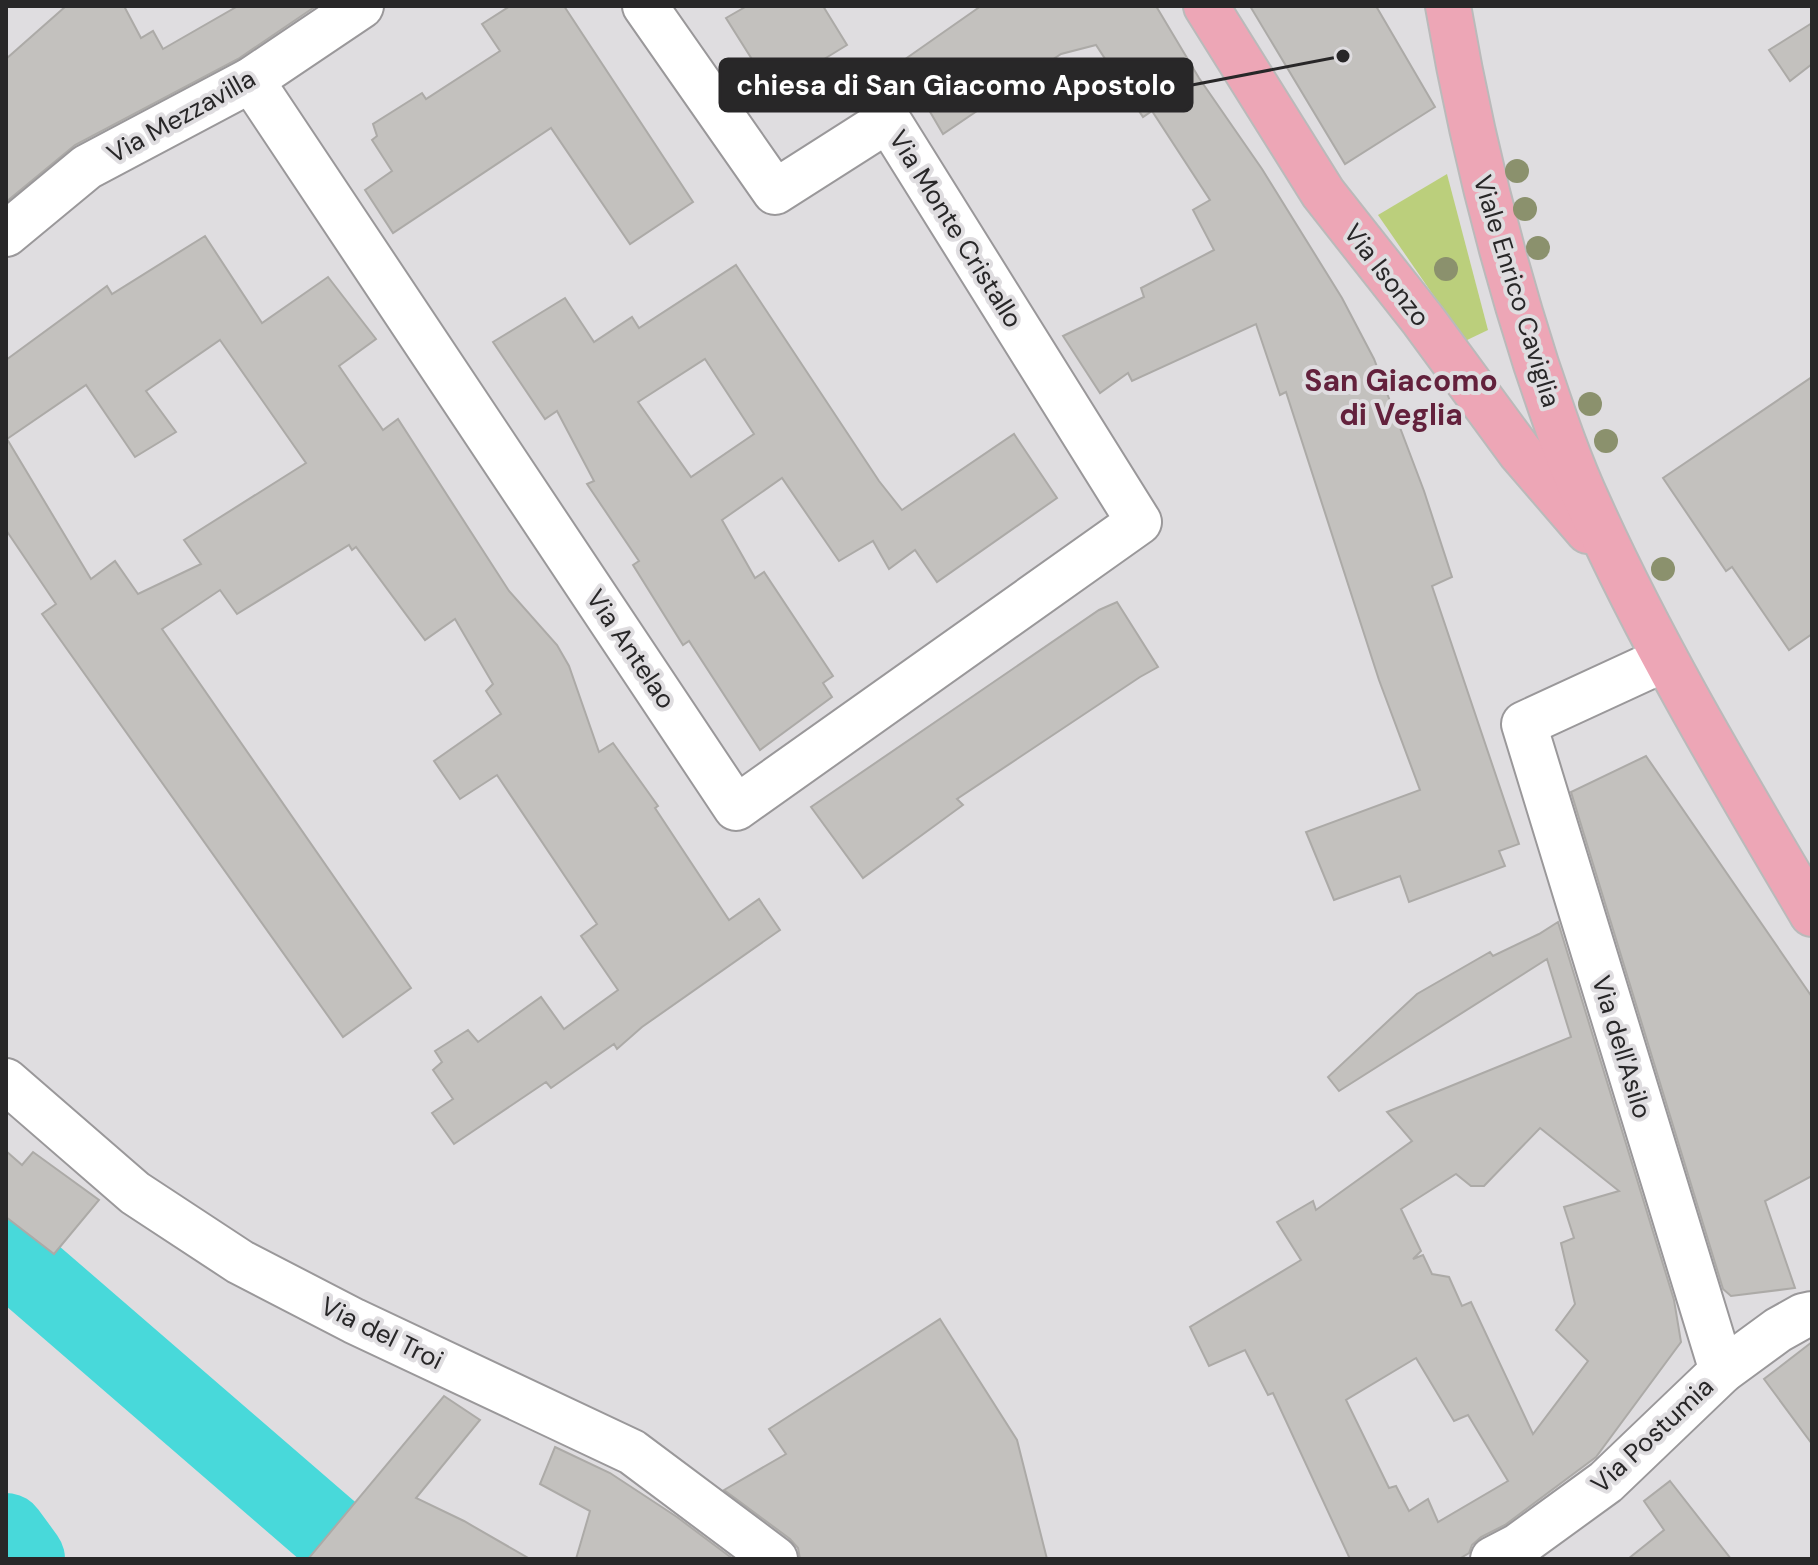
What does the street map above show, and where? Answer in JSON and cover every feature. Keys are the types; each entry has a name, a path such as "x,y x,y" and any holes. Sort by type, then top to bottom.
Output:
{"main road":[{"name":"Via Isonzo","path":"1206,6 1323,193 1423,320 1520,452 1618,566"},
{"name":"Viale Enrico Caviglia","path":"1448,6 1471,129 1516,301 1566,450 1618,566"},
{"path":"1618,566 1665,659 1812,914"}],"street":[{"name":"Via Mezzavilla","path":"6,234 87,167 251,80 361,6"},
{"name":"Via Monte Cristallo","path":"645,6 775,192 888,120 1139,522"},
{"name":"Via Antelao","path":"251,80 736,808 1139,522"},
{"name":"Via dell'Asilo","path":"1665,659 1524,724 1722,1371"},
{"name":"Via del Troi","path":"6,1081 135,1193 240,1262 354,1321 632,1452 775,1559"},
{"name":"Via Postumia","path":"1493,1559 1518,1546 1606,1482 1722,1371 1778,1330 1812,1314"}],"green space":[{"path":"1447,174 1488,330 1465,341 1378,215"}],"building":[{"path":"66,6 124,6 141,38 153,31 163,49 238,6 316,6 238,59 75,145 6,202 6,59"},
{"path":"510,6 564,6 693,202 630,244 551,128 393,233 365,190 392,171 372,140 377,136 373,124 422,93 426,99 500,51 482,24"},
{"path":"747,6 823,6 847,45 772,91 726,18"},
{"path":"981,6 1156,6 1199,78 1262,169 1342,298 1374,359 1424,491 1452,577 1432,586 1519,844 1499,851 1505,866 1409,902 1400,876 1334,900 1306,832 1420,790 1379,680 1286,392 1280,395 1256,324 1132,381 1128,373 1100,393 1063,336 1144,297 1141,288 1214,250 1193,210 1210,200 1152,111 1143,117 1096,45 1061,54 943,134 901,62"},
{"path":"1250,6 1376,6 1435,107 1345,164"},
{"path":"1812,23 1812,64 1790,81 1769,50"},
{"path":"205,236 262,323 328,277 376,339 339,366 383,430 398,419 509,591 557,645 569,666 599,752 613,743 658,806 655,808 729,920 759,899 780,930 642,1027 617,1049 614,1044 551,1088 546,1082 454,1144 432,1113 453,1099 433,1070 442,1062 435,1051 468,1030 478,1042 541,997 564,1029 618,990 581,936 597,924 497,775 460,799 434,761 501,714 486,691 493,684 455,619 425,640 356,547 352,550 349,545 237,614 220,590 162,629 411,988 343,1037 42,614 56,604 6,530 6,360 107,286 112,294","holes":["220,340 306,463 184,540 201,564 138,594 115,561 91,579 7,439 86,385 135,457 176,432 146,391"]},
{"path":"736,265 879,481 902,510 1014,434 1057,498 937,582 915,550 889,569 873,541 839,561 782,478 722,520 755,578 764,572 833,676 823,683 832,697 760,750 689,641 683,645 633,565 639,561 587,484 594,481 557,411 545,419 493,342 565,298 594,342 632,317 639,328","holes":["705,359 754,434 691,477 638,402"]},
{"path":"1812,377 1812,634 1789,650 1732,567 1726,571 1663,478"},
{"path":"1117,602 1158,667 957,799 963,805 863,878 811,807 1099,610"},
{"path":"1646,756 1812,997 1812,1176 1765,1201 1795,1288 1731,1296 1723,1289 1571,792"},
{"path":"1558,922 1674,1300 1681,1342 1596,1457 1505,1525 1481,1537 1469,1553 1459,1559 1350,1559 1273,1393 1268,1395 1245,1350 1209,1366 1190,1327 1301,1260 1277,1222 1313,1201 1316,1210 1412,1141 1387,1112 1571,1037 1547,959 1339,1091 1328,1077 1417,994 1490,952 1493,956","holes":["1540,1128 1619,1191 1564,1207 1574,1238 1561,1243 1575,1304 1556,1330 1588,1361 1533,1434 1471,1302 1462,1306 1449,1277 1432,1274 1423,1255 1413,1259 1421,1251 1401,1209 1456,1174 1471,1186 1484,1186","1416,1358 1454,1421 1468,1415 1508,1481 1438,1522 1428,1499 1409,1511 1396,1486 1389,1488 1346,1400"]},
{"path":"6,1151 22,1165 33,1152 99,1200 54,1254 6,1217"},
{"path":"940,1319 1017,1440 1047,1559 800,1559 798,1548 790,1539 724,1490 786,1454 769,1429"},
{"path":"1812,1342 1812,1444 1764,1379"},
{"path":"444,1396 480,1420 416,1498 530,1559 308,1559"},
{"path":"555,1447 610,1473 733,1559 576,1559 590,1511 540,1484"},
{"path":"1670,1481 1731,1559 1628,1559 1664,1530 1644,1501"}],"waterway":[{"path":"6,1253 360,1559"},
{"path":"6,1533 25,1559"}],"place":[{"name":"chiesa di San Giacomo Apostolo","path":"1343,56"}],"district":[{"name":"San Giacomo di Veglia","path":"1401,397"}]}
